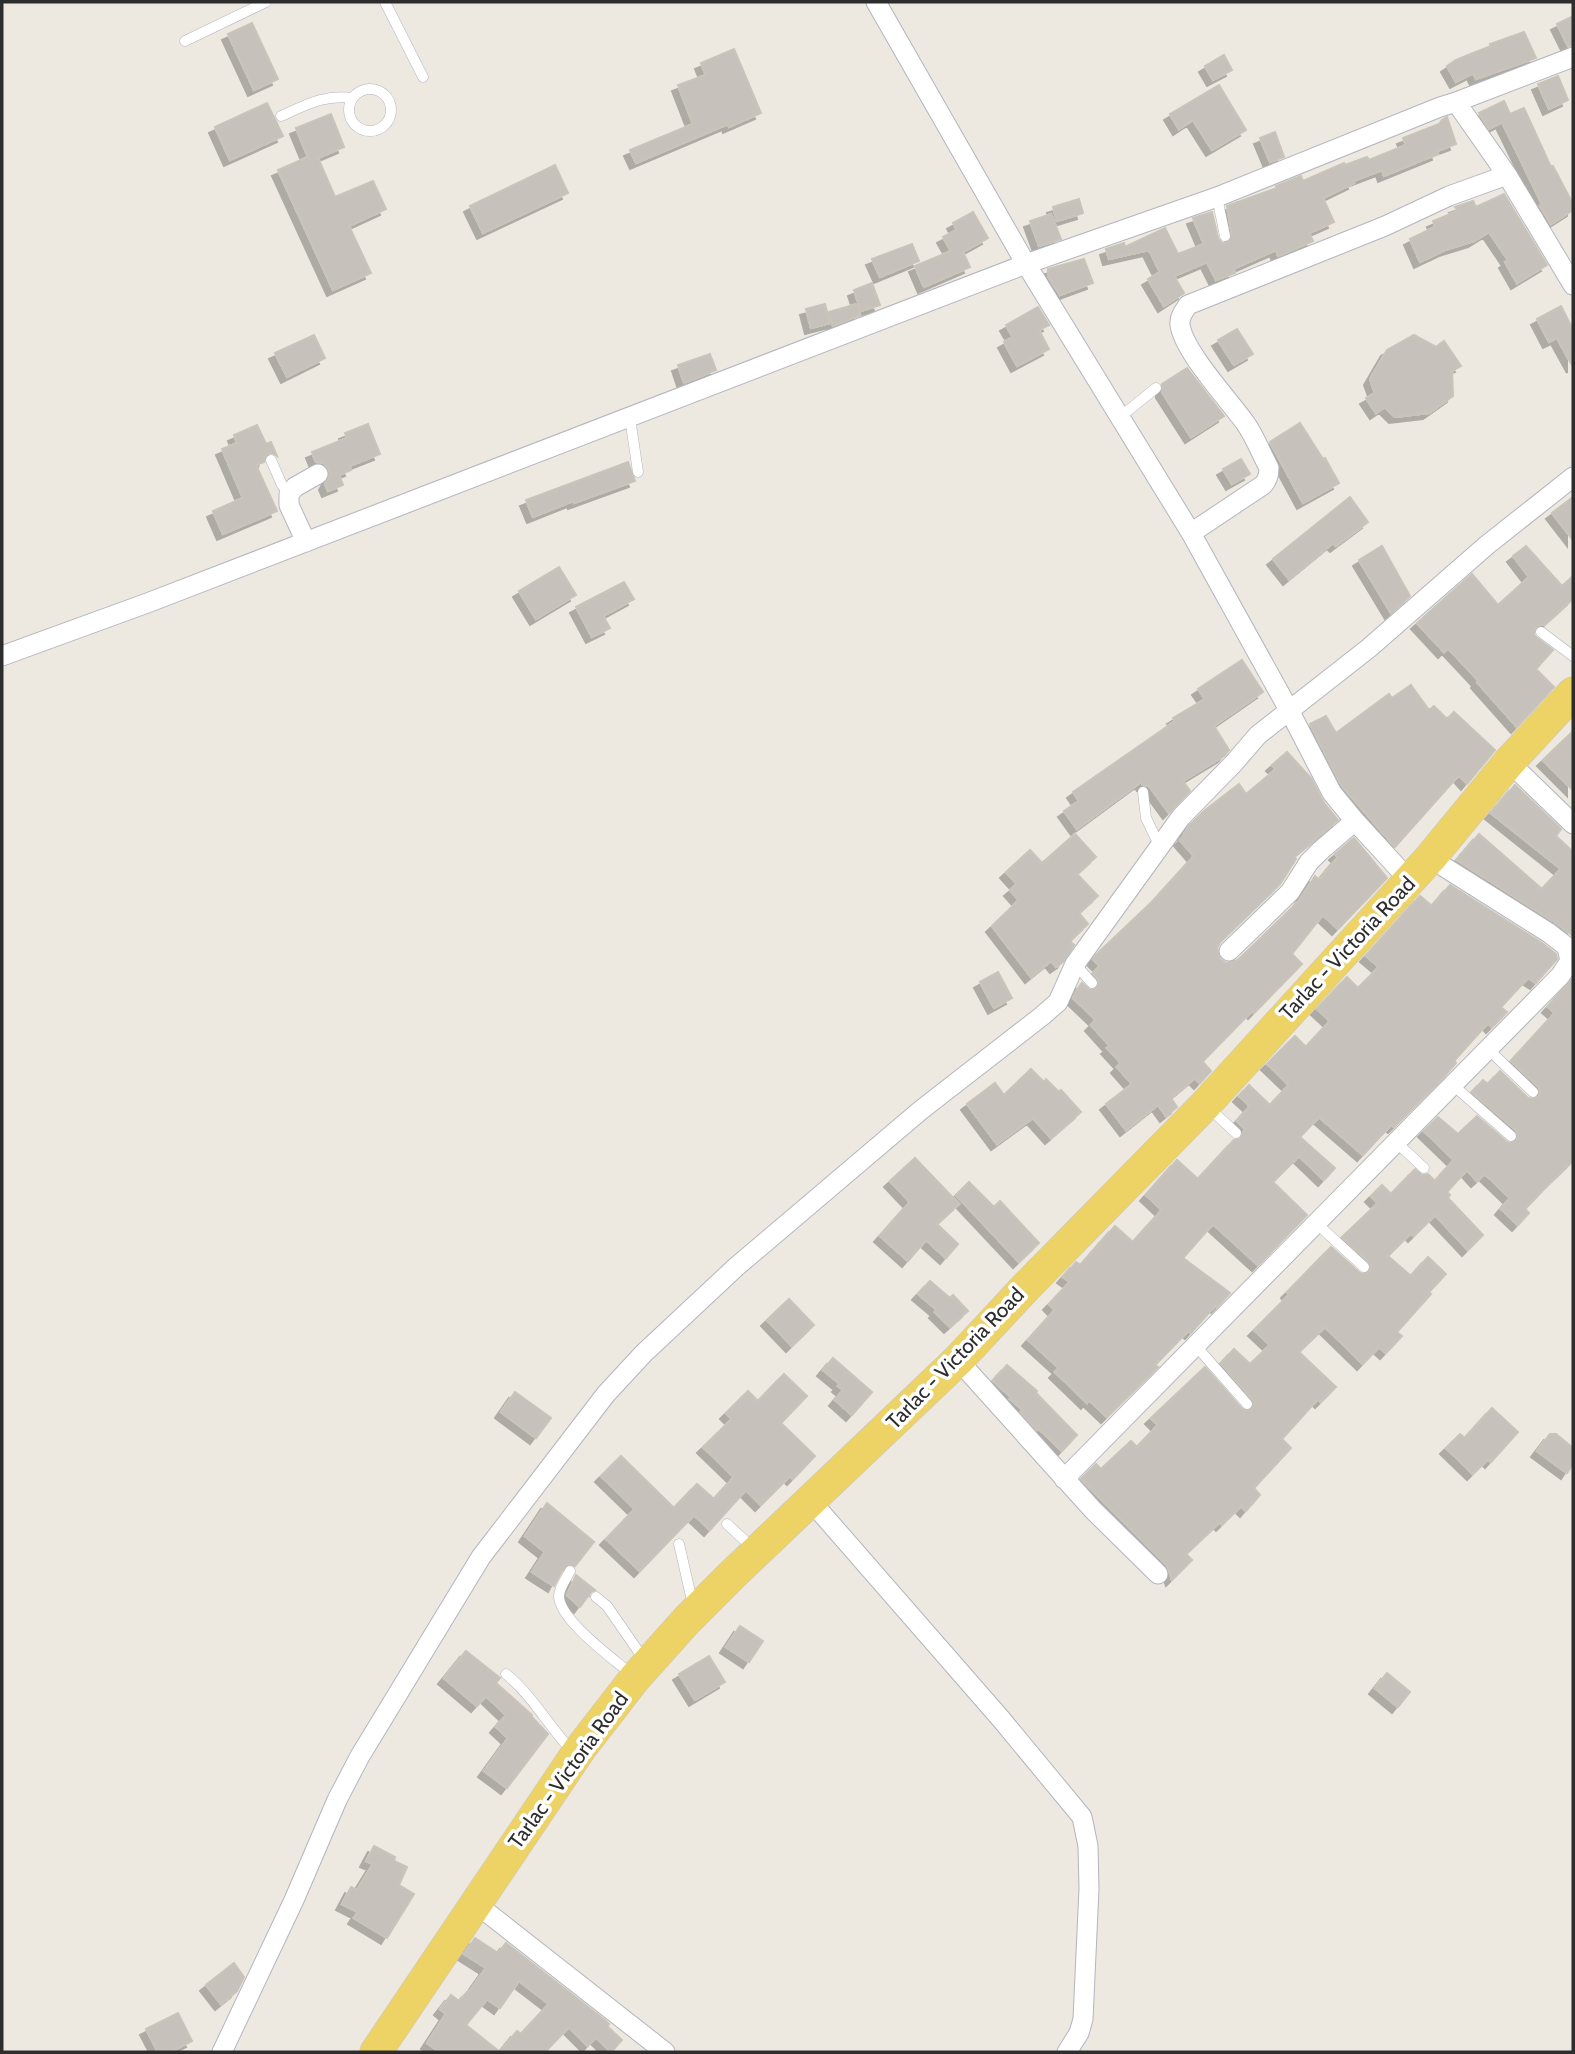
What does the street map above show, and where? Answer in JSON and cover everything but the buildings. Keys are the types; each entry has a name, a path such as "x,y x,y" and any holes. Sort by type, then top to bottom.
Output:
{"main road":[{"name":"Tarlac - Victoria Road","path":"376,2052 576,1755 641,1671 757,1551 958,1360 1205,1105 1420,869 1509,762 1573,693"}],"street":[{"path":"876,2 1026,264 1191,533 1332,793 1355,821 1420,869 1504,903 1549,933 1569,951 1570,961 1560,976 1064,1479"},
{"path":"2,656 150,602 1026,264 1217,197 1440,107 1573,57"},
{"path":"1456,102 1507,175 1573,285"},
{"path":"1191,533 1263,485 1268,480 1269,468 1247,426 1203,369 1186,341 1180,327 1180,318 1188,305 1385,226 1449,196 1507,175"},
{"path":"306,542 289,505 289,494 295,487 318,474"},
{"path":"222,2052 295,1900 337,1800 360,1756 481,1557 606,1394 643,1353 736,1267 921,1110 1058,1002 1075,964 1181,817 1258,735 1369,648 1487,545 1573,477"},
{"path":"1509,762 1573,824"},
{"path":"1229,951 1290,892 1309,862 1355,821"},
{"path":"958,1360 1064,1479 1158,1574"},
{"path":"810,1500 1001,1719 1082,1817 1088,1846 1083,2019 1081,2028 1067,2052"},
{"path":"475,1903 665,2052"}],"lane":[{"path":"185,41 267,2"},
{"path":"385,2 423,77"},
{"path":"281,116 323,98 353,98 363,90 377,90 387,98 392,111 387,123 377,131 363,131 353,123 349,110 353,98"},
{"path":"1217,197 1225,236"},
{"path":"1121,417 1156,388"},
{"path":"630,418 638,472"},
{"path":"271,460 289,494"},
{"path":"1541,632 1573,656"},
{"path":"1143,792 1146,818 1160,848"},
{"path":"1075,964 1092,983"},
{"path":"1488,1049 1533,1092"},
{"path":"1453,1085 1511,1136"},
{"path":"1205,1105 1236,1133"},
{"path":"1396,1142 1424,1168"},
{"path":"1316,1223 1364,1267"},
{"path":"1196,1346 1247,1404"},
{"path":"727,1524 757,1551"},
{"path":"679,1544 695,1613"},
{"path":"570,1571 559,1594 562,1610 572,1623 641,1671"},
{"path":"596,1597 607,1606 641,1671"},
{"path":"506,1674 520,1686 544,1715 556,1735 576,1755"}]}
